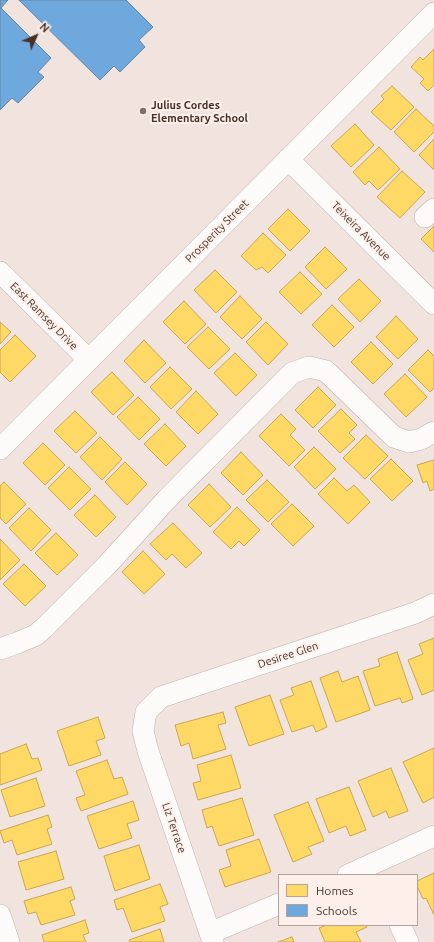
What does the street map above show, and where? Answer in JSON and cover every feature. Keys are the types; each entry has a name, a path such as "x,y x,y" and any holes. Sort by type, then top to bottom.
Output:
{"street":[{"name":"Prosperity Street","path":"0,449 434,13"},
{"name":"Teixeira Avenue","path":"288,159 434,304"},
{"name":"East Ramsey Drive","path":"0,272 89,360"},
{"path":"0,649 36,634 45,627 107,565 167,499 292,373 309,367 326,371 394,437 409,442 421,439 434,432"},
{"name":"Desiree Glen","path":"146,712 161,697 415,613 434,604"},
{"name":"Liz Terrace","path":"146,712 142,731 211,938"},
{"path":"353,874 375,870 434,836"},
{"path":"211,938 278,904"},
{"path":"0,914 9,942"},
{"path":"400,926 408,942"}],"building: Homes":[{"path":"434,49 434,85 428,91 420,83 424,79 411,67 420,57 423,60"},
{"path":"392,86 414,107 391,130 371,112 384,99 381,96"},
{"path":"416,109 434,126 434,132 414,152 394,132"},
{"path":"355,124 374,145 351,167 331,146"},
{"path":"434,139 434,170 419,155"},
{"path":"379,147 400,169 378,190 369,181 365,185 353,172"},
{"path":"402,171 425,192 400,218 377,197"},
{"path":"288,209 310,231 290,251 268,229"},
{"path":"434,226 434,252 421,239"},
{"path":"263,233 286,255 268,273 262,267 256,270 241,256"},
{"path":"325,247 347,269 326,289 305,267"},
{"path":"215,270 237,292 216,313 194,290"},
{"path":"300,272 322,294 301,314 279,292"},
{"path":"359,279 381,301 360,322 338,299"},
{"path":"240,296 262,319 242,339 220,317"},
{"path":"184,301 206,324 185,344 163,322"},
{"path":"332,305 354,327 334,347 312,325"},
{"path":"396,316 418,339 398,359 376,337"},
{"path":"0,322 11,332 0,344"},
{"path":"266,322 288,344 268,365 246,342"},
{"path":"208,327 230,349 209,369 187,347"},
{"path":"15,335 36,356 10,382 0,372 0,350"},
{"path":"144,340 166,363 145,383 124,361"},
{"path":"371,342 393,364 373,384 351,362"},
{"path":"428,350 434,356 434,388 430,392 408,370"},
{"path":"235,353 257,375 236,396 214,373"},
{"path":"170,367 192,389 171,409 150,387"},
{"path":"112,372 134,395 113,415 91,392"},
{"path":"405,374 427,397 406,417 384,394"},
{"path":"318,387 336,405 313,428 295,410"},
{"path":"196,391 218,414 198,434 176,412"},
{"path":"138,397 160,419 139,440 117,417"},
{"path":"341,409 357,425 349,433 355,439 340,453 318,431"},
{"path":"75,411 97,433 76,453 54,431"},
{"path":"281,414 296,429 290,435 305,450 289,466 259,436"},
{"path":"165,424 186,446 166,466 144,444"},
{"path":"366,435 388,456 365,479 343,458"},
{"path":"100,437 122,459 102,480 80,457"},
{"path":"43,443 65,465 45,485 23,463"},
{"path":"314,447 336,469 315,489 294,467"},
{"path":"241,452 263,475 243,495 221,473"},
{"path":"391,459 413,481 392,501 370,479"},
{"path":"434,460 434,489 430,491 427,481 423,483 417,465"},
{"path":"125,462 147,484 127,505 105,482"},
{"path":"69,467 91,489 70,510 48,488"},
{"path":"334,478 347,491 354,485 370,502 348,524 318,494"},
{"path":"267,480 289,502 268,522 246,500"},
{"path":"4,482 26,504 6,524 0,518 0,486"},
{"path":"209,484 231,507 210,527 188,505"},
{"path":"95,495 116,517 96,537 74,515"},
{"path":"292,504 314,526 293,546 271,524"},
{"path":"237,507 260,530 244,546 239,541 231,549 213,532"},
{"path":"29,508 51,530 31,551 9,528"},
{"path":"173,523 202,553 186,568 172,554 166,560 150,544"},
{"path":"56,533 78,555 57,575 35,553"},
{"path":"0,539 20,560 0,580"},
{"path":"143,551 165,574 144,594 122,572"},
{"path":"24,564 46,586 25,606 3,584"},
{"path":"434,638 434,690 422,695 408,660 423,654 419,644"},
{"path":"397,652 413,699 402,703 400,698 375,706 363,671 380,666 378,659"},
{"path":"338,671 342,682 358,676 370,710 336,722 320,678"},
{"path":"311,681 327,727 316,732 313,725 292,732 280,700 294,695 291,688"},
{"path":"270,695 284,734 249,746 235,707"},
{"path":"223,712 226,723 218,725 226,749 193,759 189,743 181,746 175,725"},
{"path":"98,717 105,738 96,741 101,755 69,766 57,731"},
{"path":"26,744 32,759 38,758 42,770 0,785 0,754"},
{"path":"434,748 434,797 423,803 403,762"},
{"path":"231,755 241,788 198,800 193,783 201,781 197,765"},
{"path":"107,760 114,779 122,777 128,794 81,811 76,798 85,795 76,771"},
{"path":"391,768 408,811 389,818 386,811 373,817 358,781"},
{"path":"36,778 45,806 10,817 1,790"},
{"path":"349,787 366,830 350,836 346,826 329,833 316,799"},
{"path":"242,798 254,835 219,846 212,826 207,828 202,810"},
{"path":"133,801 139,820 127,824 132,838 99,849 87,816"},
{"path":"308,802 324,841 308,847 312,854 293,862 274,815"},
{"path":"48,815 52,827 47,829 52,844 17,855 12,840 4,843 0,831"},
{"path":"259,839 271,872 225,887 219,870 231,866 226,850"},
{"path":"139,845 150,879 115,891 104,856"},
{"path":"56,851 64,879 26,890 18,862"},
{"path":"434,873 434,915 426,898 423,899 418,888 418,881"},
{"path":"160,884 168,904 160,907 165,921 132,932 123,908 117,910 114,900"},
{"path":"71,887 75,899 70,901 75,915 41,925 36,912 28,914 24,901"},
{"path":"85,920 89,933 83,935 86,942 44,942 42,935"},
{"path":"324,926 367,927 356,932 361,942 325,942 319,928"},
{"path":"160,929 164,942 130,942 129,940"},
{"path":"292,937 294,942 278,942"}],"building: Schools":[{"path":"0,0 8,0 1,8"},
{"path":"19,0 126,0 153,27 139,40 145,47 120,72 114,66 100,80"},
{"path":"0,7 51,58 38,72 44,77 18,103 12,98 0,110"}],"place":[{"name":"Julius Cordes Elementary School","path":"143,111"}]}
